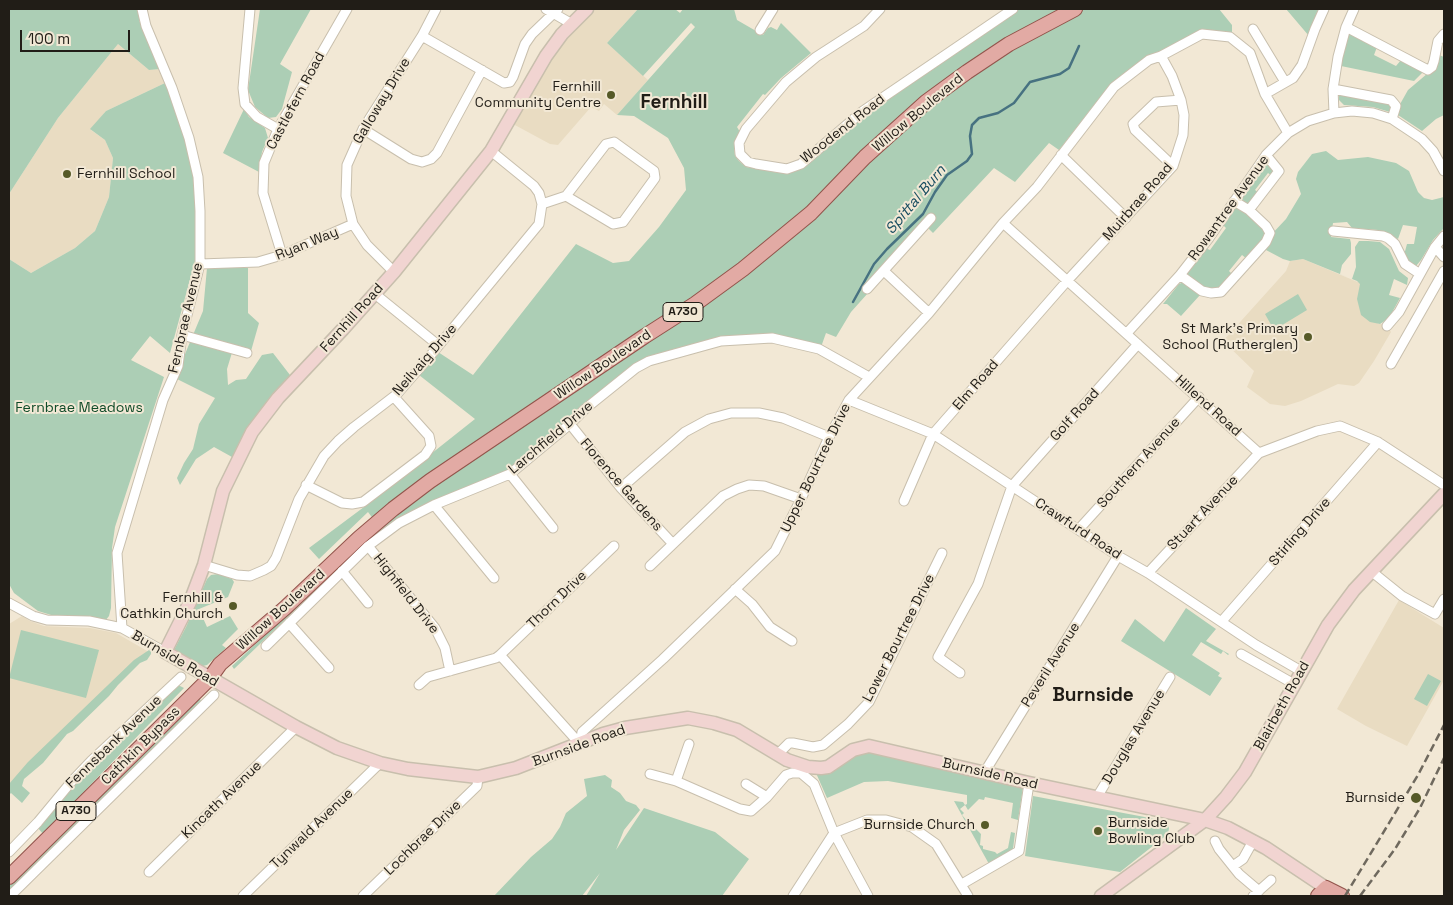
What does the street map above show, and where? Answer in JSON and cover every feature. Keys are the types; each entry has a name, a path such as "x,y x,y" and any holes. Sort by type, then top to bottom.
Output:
{"main road":[{"name":"Willow Boulevard","path":"210,678 220,664 285,608 359,538 393,509 644,336 695,304 743,269 811,213 865,157 926,102 1009,44 1074,9"},
{"name":"Cathkin Bypass","path":"9,877 210,678"},
{"path":"1322,892 1342,896"}],"street":[{"name":"Fernbrae Avenue","path":"122,628 117,553 163,400 178,366 182,335 200,264 198,177 172,88 146,26 142,9"},
{"path":"250,9 243,88 245,104 256,117 278,130"},
{"name":"Castlefern Road","path":"282,256 263,193 264,163 278,130 347,9"},
{"name":"Galloway Drive","path":"394,272 367,246 353,224 346,196 347,165 363,129 422,36 436,9"},
{"name":"Fernhill Road","path":"165,652 190,602 204,565 223,491 252,432 278,398 394,272 491,151 546,56 587,9"},
{"path":"760,30 773,9"},
{"name":"Woodend Road","path":"880,9 864,26 816,57 786,82 746,130 739,142 740,154 748,162 787,169 801,164 863,111 1002,12 1013,9"},
{"path":"1265,94 1293,78 1302,65 1314,29 1324,9"},
{"path":"1334,113 1333,89 1338,57 1346,27 1354,9"},
{"path":"422,36 504,83 510,82 525,44 552,10 572,24"},
{"path":"767,19 775,25"},
{"path":"1346,27 1428,70 1432,67 1438,41 1444,34"},
{"path":"1253,29 1285,82"},
{"name":"Upper Bourtree Drive","path":"580,744 582,732 775,551 801,499 828,437 849,400 929,313 1003,223 1037,187 1114,87 1149,60 1161,56 1202,34 1230,37 1250,53 1265,94 1288,133"},
{"name":"Muirbrae Road","path":"1067,281 1173,166 1183,135 1184,116 1172,76 1161,56"},
{"path":"363,129 411,159 422,162 431,159 438,154 482,70"},
{"path":"1333,89 1391,100 1396,106 1392,119"},
{"path":"1173,166 1135,130 1133,124 1156,102 1180,100"},
{"name":"Rowantree Avenue","path":"1127,333 1180,275 1209,238 1266,155 1288,133 1308,121 1334,113 1363,112 1392,119 1422,139 1433,152 1444,171"},
{"path":"491,151 534,186 542,204 566,196 606,144 614,142 654,171 655,178 623,222 614,224 566,196"},
{"path":"1061,155 1126,218"},
{"path":"1249,210 1279,171 1266,155"},
{"path":"1180,275 1206,292 1214,293 1224,290 1266,242 1270,236 1269,229 1249,210 1234,201"},
{"name":"Neilvaig Drive","path":"204,565 236,575 250,576 270,566 276,558 306,485 324,456 354,427 394,398 538,224 542,204"},
{"path":"867,289 931,218"},
{"name":"Hillend Road","path":"1003,223 1199,397 1259,453"},
{"name":"Ryan Way","path":"200,264 258,262 282,256 353,224"},
{"path":"1333,230 1388,238 1398,248 1404,264 1420,274"},
{"path":"1387,326 1399,312 1435,247 1444,236"},
{"path":"1435,247 1444,257"},
{"path":"884,271 929,313"},
{"path":"1391,364 1444,272"},
{"name":"Elm Road","path":"904,501 933,434 1067,281"},
{"path":"375,294 438,345"},
{"path":"182,335 247,353"},
{"name":"Larchfield Drive","path":"266,646 368,546 400,523 434,505 510,474 570,424 585,409 636,368 649,361 721,341 772,338 816,349 869,377"},
{"name":"Golf Road","path":"1012,486 1138,344"},
{"name":"Southern Avenue","path":"1079,529 1199,397"},
{"path":"306,485 342,503 363,502 425,456 431,446 429,436 394,398"},
{"name":"Crawfurd Road","path":"849,400 933,434 1256,645 1301,671"},
{"path":"621,488 685,432 709,419 731,413 759,413 783,418 828,437"},
{"name":"Florence Gardens","path":"570,424 621,488 673,544"},
{"path":"1259,453 1317,431 1340,426 1378,442 1444,485"},
{"name":"Stirling Drive","path":"1222,622 1378,442"},
{"name":"Stuart Avenue","path":"1148,573 1259,453"},
{"path":"510,474 553,528"},
{"path":"650,566 723,496 737,489 749,485 764,486 801,499"},
{"path":"960,673 938,658 978,584 1012,486"},
{"name":"Blairbeth Road","path":"1101,896 1205,820 1245,772 1328,625 1354,590 1444,494"},
{"path":"434,505 494,578"},
{"name":"Highfield Drive","path":"368,546 435,628 444,648 450,671"},
{"name":"Thorn Drive","path":"500,655 614,546"},
{"name":"Lower Bourtree Drive","path":"777,754 788,743 793,742 813,747 823,745 848,724 869,702 942,553"},
{"name":"Peveril Avenue","path":"984,773 1118,556"},
{"path":"342,572 368,603"},
{"path":"1371,572 1402,596 1435,614 1444,599"},
{"path":"735,590 752,604 770,627 792,641"},
{"name":"Burnside Road","path":"9,603 33,616 47,620 89,622 122,628 296,727 337,748 380,763 427,772 478,777 516,768 603,734 625,728 688,718 714,722 737,730 795,763 821,768 828,767 854,750 869,746 1029,784 1205,820 1228,828 1252,841 1322,892"},
{"path":"289,623 329,668"},
{"path":"1241,654 1294,684"},
{"path":"419,685 428,676 496,658 500,655 580,744"},
{"name":"Fennsbank Avenue","path":"9,852 91,761 181,677"},
{"name":"Douglas Avenue","path":"1097,797 1170,677"},
{"path":"10,896 214,694"},
{"name":"Kincath Avenue","path":"149,872 296,727"},
{"path":"676,781 688,744"},
{"name":"Tynwald Avenue","path":"243,896 380,763"},
{"path":"650,774 676,781 740,809 751,811 786,775 792,772 801,773 814,784 834,833 868,896"},
{"name":"Lochbrae Drive","path":"363,896 477,786 478,777"},
{"path":"746,784 767,796"},
{"path":"962,884 1019,851 1029,784"},
{"path":"793,896 834,833 867,820 886,820 912,827 936,844 968,896"},
{"path":"1215,841 1238,874 1256,893 1271,880"},
{"path":"1233,866 1243,859 1252,841"}],"shaded area":[{"path":"594,9 638,9 607,43 648,80 617,115 604,104 599,111 591,107 558,145 550,144 513,124 545,65 574,27"},
{"name":"Fernhill School","path":"118,44 149,70 160,69 165,83 106,111 91,130 105,140 113,158 109,197 95,231 75,248 31,273 9,259 9,194 58,118"},
{"name":"St Mark's Primary School (Rutherglen)","path":"1303,259 1360,283 1378,324 1386,324 1391,332 1359,383 1354,386 1338,384 1301,401 1285,406 1270,404 1247,387 1254,371 1223,341 1286,271 1290,261"},
{"path":"1399,600 1444,628 1444,680 1407,746 1337,709"},
{"path":"22,616 44,626 90,628 116,633 149,652 9,786 9,624"}],"green space":[{"path":"9,9 140,9 139,20 160,69 149,70 118,44 58,118 9,194"},
{"path":"260,9 311,9 280,64 292,72 282,109 276,117 268,118 255,107 248,90"},
{"path":"638,9 675,9 680,13 683,9 734,9 737,20 763,35 768,28 771,27 777,30 781,23 811,53 781,78 765,95 763,94 737,127 740,132 734,146 735,156 739,161 746,167 780,173 792,172 800,168 867,113 1018,9 1219,9 1232,25 1232,35 1212,32 1121,77 1101,96 1059,150 1049,143 1015,182 994,168 933,233 929,229 929,225 863,289 868,293 851,312 836,337 826,333 821,347 784,337 760,334 717,340 646,358 516,465 492,480 408,515 340,567 234,669 232,666 380,528 368,512 319,559 309,548 475,419 419,375 438,352 473,375 576,244 613,263 629,261 659,227 686,190 684,168 668,138 634,116 617,115 695,27 691,23 643,76 607,43"},
{"path":"1286,9 1321,9 1309,36"},
{"path":"1350,34 1377,47 1374,55 1396,66 1401,60 1423,72 1414,81 1341,66 1346,38"},
{"path":"1439,55 1444,57 1444,115 1422,131 1398,115 1399,106 1408,90 1434,68"},
{"name":"Fernbrae Meadows","path":"165,83 198,154 195,261 170,353 150,336 131,360 164,377 115,527 112,548 111,608 109,616 105,621 61,618 38,611 14,593 9,584 9,259 31,273 75,248 95,231 109,197 113,158 105,140 90,129 106,111"},
{"path":"1339,93 1392,105 1390,112 1373,107 1344,105 1339,100"},
{"path":"244,109 249,117 265,128 268,138 262,152 259,172 223,153"},
{"path":"1326,151 1338,160 1368,157 1396,163 1409,171 1418,192 1424,198 1432,200 1444,197 1444,228 1433,240 1416,266 1409,265 1404,255 1407,244 1414,244 1417,227 1403,225 1398,239 1378,230 1352,228 1347,222 1333,223 1331,237 1350,239 1351,243 1351,254 1342,265 1340,274 1303,259 1290,261 1283,259 1266,250 1266,246 1270,236 1286,219 1301,194 1296,179 1298,172 1312,154"},
{"path":"1265,163 1270,164 1274,171 1272,176 1268,173 1255,190 1259,193 1248,205 1241,201 1241,196"},
{"path":"1237,207 1263,226 1267,234 1247,259 1242,255 1229,271 1233,275 1220,289 1207,290 1187,276 1187,273 1205,248 1210,250 1226,228 1223,225 1233,208"},
{"path":"1359,241 1380,242 1389,249 1399,271 1408,278 1407,285 1394,279 1389,295 1400,298 1389,318 1380,324 1370,322 1361,315 1357,299 1360,284 1352,279 1356,267 1355,247"},
{"path":"207,268 248,268 248,313 259,323 251,351 234,346 227,369 228,385 236,380 246,379 262,355 273,353 290,375 254,420 232,457 214,447 196,459 180,485 177,478 193,449 199,424 215,398 175,378 203,311"},
{"path":"1184,282 1200,295 1181,316 1167,304 1163,304 1179,284"},
{"path":"1298,294 1307,310 1274,330 1265,314"},
{"path":"218,574 232,579 234,582 228,597 199,609 207,627 230,616 238,629 222,645 226,648 207,665 203,666 175,651 175,648 207,579 211,575"},
{"path":"1186,608 1216,629 1206,641 1229,654 1223,651 1221,654 1201,642 1192,655 1220,673 1218,676 1222,678 1210,696 1121,641 1135,619 1164,642"},
{"path":"21,630 99,650 86,698 9,678"},
{"path":"149,650 151,654 147,660 140,663 109,696 73,731 67,734 43,763 24,779 22,786 30,793 22,803 11,793 9,795 9,784 28,762 134,660"},
{"path":"1428,674 1441,681 1427,706 1414,699"},
{"path":"176,686 184,688 43,834 38,828 83,773"},
{"path":"199,697 201,701 9,892 9,886"},
{"path":"874,752 1023,788 1018,820 1011,818 1013,803 985,797 984,800 979,799 968,810 965,805 967,804 967,795 888,781 864,782 827,798 816,773 851,756"},
{"path":"605,775 612,780 611,787 620,793 626,801 636,805 640,810 624,830 616,850 644,808 715,832 749,859 722,896 586,896 600,873 582,896 494,896 531,857 552,839 566,813 587,796 584,779"},
{"name":"Burnside Bowling Club","path":"1033,796 1166,821 1169,828 1168,834 1120,872 1025,856"},
{"path":"954,801 963,802 965,805 960,809 964,813 962,815 981,834 980,845 983,846 983,849 997,854 1008,848 1011,832 1015,833 1013,849 989,864"}],"waterway":[{"name":"Spittal Burn","path":"853,302 874,264 923,214 947,175 967,161 972,154 970,136 972,125 979,118 998,113 1014,103 1030,82 1060,74 1069,68 1079,46"}],"railway":[{"path":"1345,896 1418,775 1444,725"},
{"path":"1360,896 1395,849 1420,808 1444,758"}],"place":[{"name":"Fernhill Community Centre","path":"611,95"},
{"name":"Fernhill School","path":"67,174"},
{"name":"St Mark's Primary School (Rutherglen)","path":"1308,337"},
{"name":"Fernhill & Cathkin Church","path":"233,606"},
{"name":"Burnside","path":"1416,798"},
{"name":"Burnside Church","path":"985,825"},
{"name":"Burnside Bowling Club","path":"1098,831"}],"district":[{"name":"Fernhill","path":"674,103"},
{"name":"Burnside","path":"1093,696"}]}
